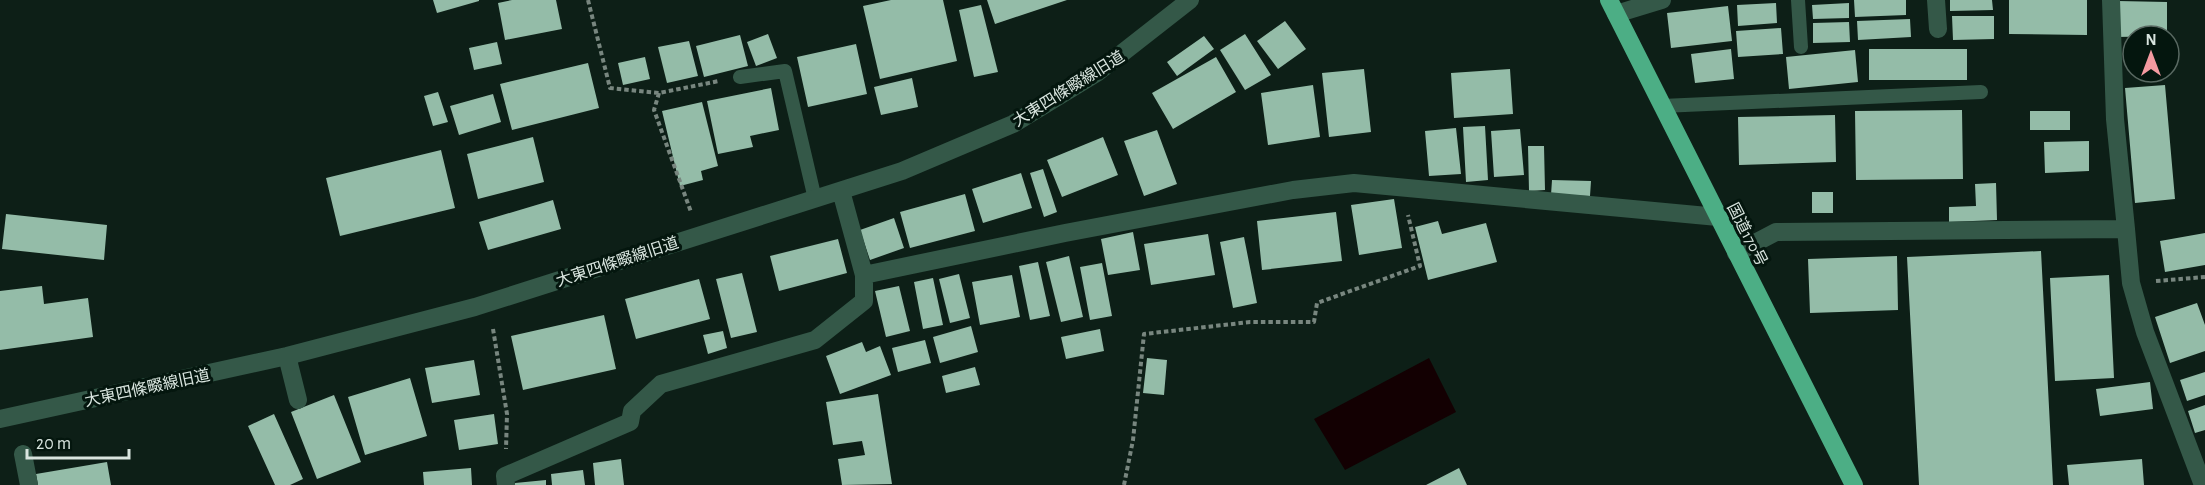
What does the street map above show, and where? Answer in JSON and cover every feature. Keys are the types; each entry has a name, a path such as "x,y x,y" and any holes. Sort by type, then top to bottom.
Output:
{"highway":[{"name":"国道170号","path":"1613,7 1854,485"}],"street":[{"name":"大東四條畷線旧道","path":"0,419 287,356 475,307 902,171 1013,124 1098,72 1191,0"},
{"path":"1613,7 1662,0"},
{"path":"1936,0 1938,29"},
{"path":"2111,0 2115,119 2132,283 2145,332 2203,485"},
{"path":"864,276 1065,233 1293,190 1354,183 1718,217"},
{"path":"506,481 630,422 632,411 660,384 815,340 864,301 864,276 841,191"},
{"path":"1736,253 1776,232 2126,229"},
{"path":"287,356 298,400"},
{"path":"23,454 29,485"}],"lane":[{"path":"1798,0 1801,47"},
{"path":"740,77 785,71 815,199"},
{"path":"1662,106 1981,92"}],"path":[{"path":"588,0 610,88 659,93 740,77"},
{"path":"659,93 654,110 699,235"},
{"path":"1124,485 1133,440 1143,334 1250,322 1314,322 1317,303 1420,266 1401,188"},
{"path":"2132,283 2205,277"},
{"path":"493,329 507,414 506,481"}],"shaded area":[{"path":"1429,358 1456,412 1345,470 1314,419"}],"building":[{"path":"433,0 479,0 479,1 437,13"},
{"path":"512,0 556,0 562,29 505,40 498,3"},
{"path":"891,0 943,0 957,61 880,79 863,6"},
{"path":"987,0 1067,0 995,24"},
{"path":"1854,0 1906,0 1906,15 1855,17"},
{"path":"1950,0 1992,0 1993,10 1950,11"},
{"path":"2009,0 2087,0 2087,35 2009,34"},
{"path":"2118,1 2167,2 2167,24 2121,24 2121,37 2117,37"},
{"path":"1776,3 1777,23 1738,26 1737,5"},
{"path":"1849,3 1849,18 1813,19 1812,5"},
{"path":"981,5 998,72 974,77 959,10"},
{"path":"1728,6 1732,41 1671,48 1667,13"},
{"path":"1952,16 1994,16 1994,39 1953,40"},
{"path":"1910,19 1911,37 1858,40 1857,21"},
{"path":"1285,21 1306,49 1278,69 1257,41"},
{"path":"1849,22 1850,42 1813,43 1813,23"},
{"path":"1781,28 1783,54 1738,57 1736,31"},
{"path":"768,34 777,58 756,66 747,42"},
{"path":"1245,34 1271,75 1245,90 1220,50"},
{"path":"740,35 748,66 704,77 696,46"},
{"path":"1204,36 1214,49 1177,76 1167,62"},
{"path":"689,41 698,76 667,83 658,47"},
{"path":"497,42 502,64 474,70 469,48"},
{"path":"856,44 867,94 808,107 797,57"},
{"path":"1731,49 1734,79 1695,83 1691,54"},
{"path":"1869,49 1967,49 1967,80 1869,80"},
{"path":"1855,50 1858,82 1789,89 1786,57"},
{"path":"645,57 650,79 623,85 618,63"},
{"path":"1216,57 1236,92 1173,129 1152,93"},
{"path":"588,63 599,108 512,130 500,84"},
{"path":"1364,69 1371,132 1329,137 1322,73"},
{"path":"1510,69 1513,114 1454,118 1451,73"},
{"path":"912,78 918,107 881,115 874,87"},
{"path":"1313,85 1320,137 1268,145 1261,93"},
{"path":"2165,85 2175,199 2135,203 2125,88"},
{"path":"771,88 779,130 750,136 753,147 718,154 707,101"},
{"path":"438,92 448,122 433,126 424,96"},
{"path":"493,94 501,122 459,135 450,106"},
{"path":"702,102 718,166 701,171 703,180 680,186 662,111"},
{"path":"1962,110 1963,179 1856,180 1855,111"},
{"path":"2030,111 2070,111 2070,130 2030,130"},
{"path":"1835,115 1836,162 1739,165 1738,117"},
{"path":"1485,126 1488,180 1466,182 1463,127"},
{"path":"1456,128 1461,174 1429,176 1425,131"},
{"path":"1520,129 1524,175 1494,177 1491,131"},
{"path":"1157,130 1177,184 1144,196 1124,141"},
{"path":"533,137 544,182 478,199 467,154"},
{"path":"1103,137 1118,175 1062,197 1047,160"},
{"path":"2089,141 2089,171 2045,173 2044,142"},
{"path":"1528,146 1544,146 1545,190 1529,191"},
{"path":"441,150 455,208 340,236 326,178"},
{"path":"1043,169 1057,212 1044,217 1030,173"},
{"path":"1021,173 1032,208 983,223 972,189"},
{"path":"1552,180 1591,181 1590,196 1551,195"},
{"path":"1996,183 1997,220 1949,222 1949,207 1976,206 1975,184"},
{"path":"1812,192 1833,192 1833,213 1812,213"},
{"path":"965,194 975,231 910,248 900,212"},
{"path":"1394,199 1402,248 1359,255 1351,205"},
{"path":"553,200 561,229 488,250 479,222"},
{"path":"1336,212 1342,261 1262,270 1257,221"},
{"path":"6,214 107,225 104,260 2,249"},
{"path":"894,218 904,248 870,260 860,230"},
{"path":"1438,221 1442,234 1486,223 1497,262 1428,280 1415,227"},
{"path":"1133,232 1140,270 1108,275 1101,239"},
{"path":"2205,233 2205,265 2165,272 2160,241"},
{"path":"1208,234 1215,275 1151,285 1144,244"},
{"path":"1244,237 1257,303 1233,308 1220,242"},
{"path":"838,239 847,273 779,291 770,256"},
{"path":"2041,251 2053,485 1919,485 1907,257"},
{"path":"1069,256 1083,317 1061,322 1046,262"},
{"path":"1897,256 1898,310 1810,313 1808,259"},
{"path":"1038,262 1050,316 1030,320 1019,266"},
{"path":"1102,263 1112,316 1090,320 1080,267"},
{"path":"742,273 757,332 731,338 716,279"},
{"path":"959,274 970,318 950,323 939,279"},
{"path":"1012,275 1020,317 980,325 972,282"},
{"path":"2109,275 2114,378 2055,381 2050,278"},
{"path":"933,278 943,325 923,329 914,282"},
{"path":"699,279 710,319 636,339 625,299"},
{"path":"42,286 44,304 88,298 93,337 0,350 0,291"},
{"path":"899,286 910,331 886,337 875,291"},
{"path":"2197,303 2205,325 2205,351 2170,363 2155,317"},
{"path":"604,315 616,369 523,390 511,336"},
{"path":"971,326 978,352 940,363 933,337"},
{"path":"1100,329 1104,351 1066,359 1061,337"},
{"path":"723,331 727,348 708,354 703,335"},
{"path":"925,340 931,363 898,372 892,348"},
{"path":"862,342 866,352 880,346 891,375 840,394 826,356"},
{"path":"1147,358 1167,360 1164,395 1143,393"},
{"path":"474,360 480,395 432,403 425,368"},
{"path":"975,367 980,385 946,393 942,376"},
{"path":"2205,372 2205,395 2187,401 2180,380"},
{"path":"410,378 427,436 365,455 348,397"},
{"path":"2150,382 2153,409 2100,416 2096,389"},
{"path":"878,394 892,484 842,485 838,459 865,455 862,441 833,445 826,402"},
{"path":"334,395 361,462 317,479 291,412"},
{"path":"2205,405 2205,430 2195,433 2188,411"},
{"path":"274,414 303,479 290,485 275,485 248,426"},
{"path":"494,414 498,444 459,450 454,420"},
{"path":"621,459 624,485 595,485 593,463"},
{"path":"2142,459 2144,485 2069,485 2067,465"},
{"path":"107,462 111,485 38,485 36,474"},
{"path":"471,468 472,485 424,485 423,472"},
{"path":"1459,468 1467,485 1426,485"},
{"path":"583,470 585,485 552,485 551,474"},
{"path":"546,480 546,485 515,485 515,483"}]}
